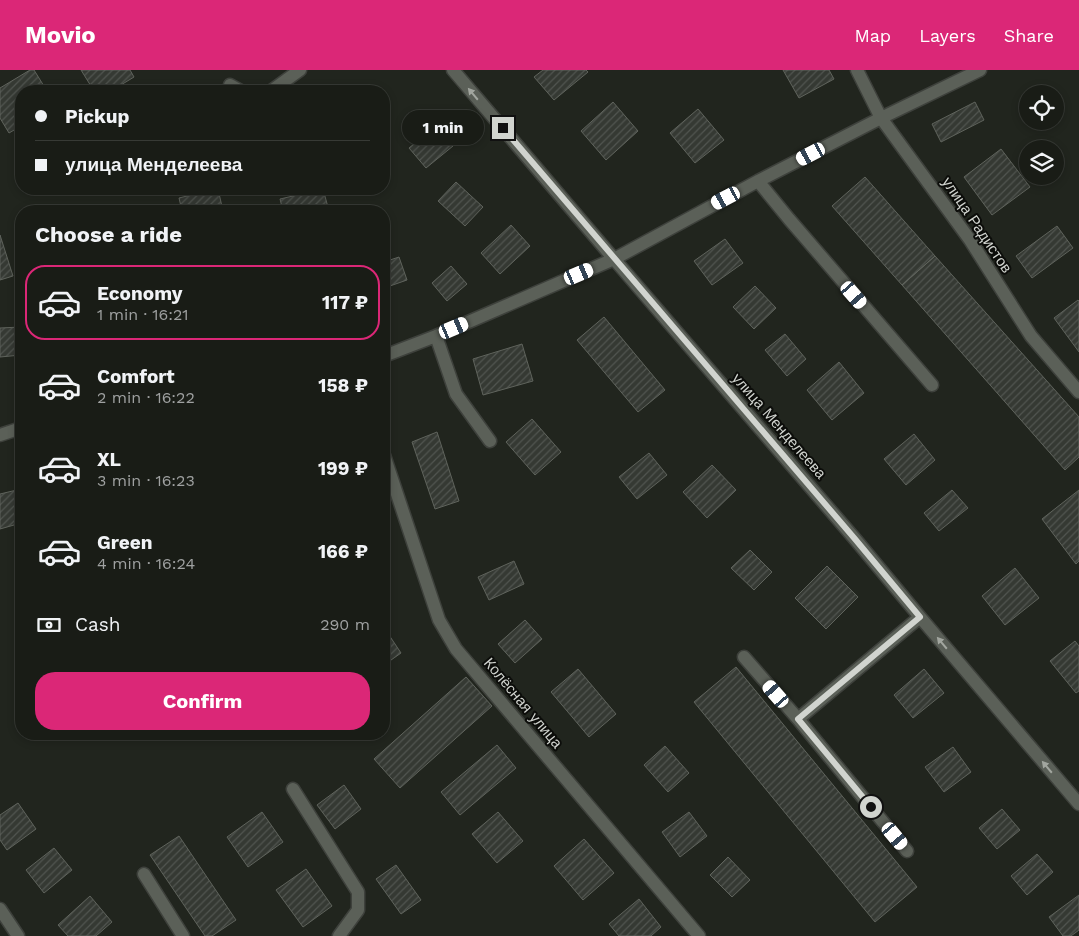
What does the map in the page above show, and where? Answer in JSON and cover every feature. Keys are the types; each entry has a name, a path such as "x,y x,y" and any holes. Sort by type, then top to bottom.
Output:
{"street":[{"path":"279,85 300,70"},
{"name":"улица Менделеева","path":"453,70 855,539 1079,804"},
{"name":"улица Радистов","path":"857,70 881,118 970,240 1031,336 1079,392"},
{"path":"390,354 436,336 614,259 758,181 980,70"},
{"path":"758,181 932,386"},
{"path":"436,336 456,394 490,441"},
{"path":"0,435 15,430"},
{"name":"Колёсная улица","path":"390,473 439,620 456,649 699,936"},
{"path":"798,719 920,617"},
{"path":"744,657 907,851"},
{"path":"293,789 358,892 358,910 339,936"},
{"path":"144,874 183,936"},
{"path":"0,909 18,936"}],"building":[{"path":"30,70 34,70 43,85 15,85 15,130 9,133 0,118 0,88"},
{"path":"81,70 130,70 134,77 121,85 90,85"},
{"path":"543,70 586,70 588,72 554,100 534,77"},
{"path":"783,70 829,70 834,79 799,98"},
{"path":"613,102 638,131 606,160 581,131"},
{"path":"975,102 984,120 941,142 932,124"},
{"path":"698,109 724,140 695,163 670,133"},
{"path":"436,126 453,146 426,168 409,148"},
{"path":"1001,149 1019,173 1019,185 1028,185 1030,187 992,215 964,177"},
{"path":"865,177 935,256 902,285 832,206"},
{"path":"456,182 483,207 465,226 438,201"},
{"path":"191,195 219,195 222,205 181,205 179,198"},
{"path":"297,195 325,195 327,205 282,205 280,199"},
{"path":"511,225 530,246 500,274 481,253"},
{"path":"1057,226 1073,248 1032,278 1016,256"},
{"path":"0,235 13,276 0,280"},
{"path":"725,239 743,263 712,285 694,261"},
{"path":"935,256 1079,417 1079,457 1065,470 902,285"},
{"path":"399,257 407,280 390,286 390,260"},
{"path":"451,266 467,284 447,301 432,283"},
{"path":"755,286 776,308 754,329 733,307"},
{"path":"1079,301 1079,352 1054,318"},
{"path":"604,317 665,390 638,412 577,340"},
{"path":"15,327 15,356 0,357 0,328"},
{"path":"785,334 806,359 787,376 765,350"},
{"path":"522,344 533,381 483,395 473,359"},
{"path":"839,362 864,393 832,420 807,390"},
{"path":"532,419 561,452 535,475 506,442"},
{"path":"437,432 459,501 435,509 412,442"},
{"path":"914,434 935,460 906,485 884,459"},
{"path":"649,453 667,475 637,499 619,477"},
{"path":"712,465 736,490 707,518 683,492"},
{"path":"15,490 15,525 0,529 0,494"},
{"path":"952,490 968,508 939,531 924,513"},
{"path":"1079,490 1079,561 1076,564 1042,519"},
{"path":"750,550 772,572 754,590 731,568"},
{"path":"514,561 524,584 489,600 478,577"},
{"path":"827,566 858,597 826,629 795,598"},
{"path":"1015,568 1039,598 1005,625 982,596"},
{"path":"525,620 542,639 515,663 498,644"},
{"path":"390,636 401,653 390,661"},
{"path":"1075,641 1079,646 1079,691 1076,693 1050,661"},
{"path":"736,667 917,887 875,922 694,702"},
{"path":"578,669 616,714 589,737 551,692"},
{"path":"924,669 944,693 913,718 894,695"},
{"path":"466,677 492,706 400,788 374,759"},
{"path":"497,745 516,768 460,815 441,792"},
{"path":"665,746 689,773 668,792 644,765"},
{"path":"953,747 971,772 944,792 925,767"},
{"path":"344,785 361,809 335,829 317,805"},
{"path":"18,803 36,829 7,850 0,840 0,815"},
{"path":"1002,809 1020,830 997,849 979,828"},
{"path":"262,812 283,842 248,867 227,837"},
{"path":"498,812 523,841 497,863 472,834"},
{"path":"689,812 707,836 680,857 662,832"},
{"path":"179,836 236,920 212,936 205,936 150,855"},
{"path":"584,839 614,873 583,900 554,866"},
{"path":"54,848 72,870 44,893 26,870"},
{"path":"1037,854 1053,872 1027,895 1011,876"},
{"path":"728,857 750,880 732,897 710,875"},
{"path":"396,865 421,900 401,914 376,879"},
{"path":"306,869 332,906 303,927 276,890"},
{"path":"1079,895 1079,930 1071,936 1063,936 1049,917"},
{"path":"90,896 112,922 96,936 68,936 58,925"},
{"path":"639,899 661,927 651,936 619,936 609,924"}],"route":[{"path":"503,128 920,617 798,719 871,807"}]}
